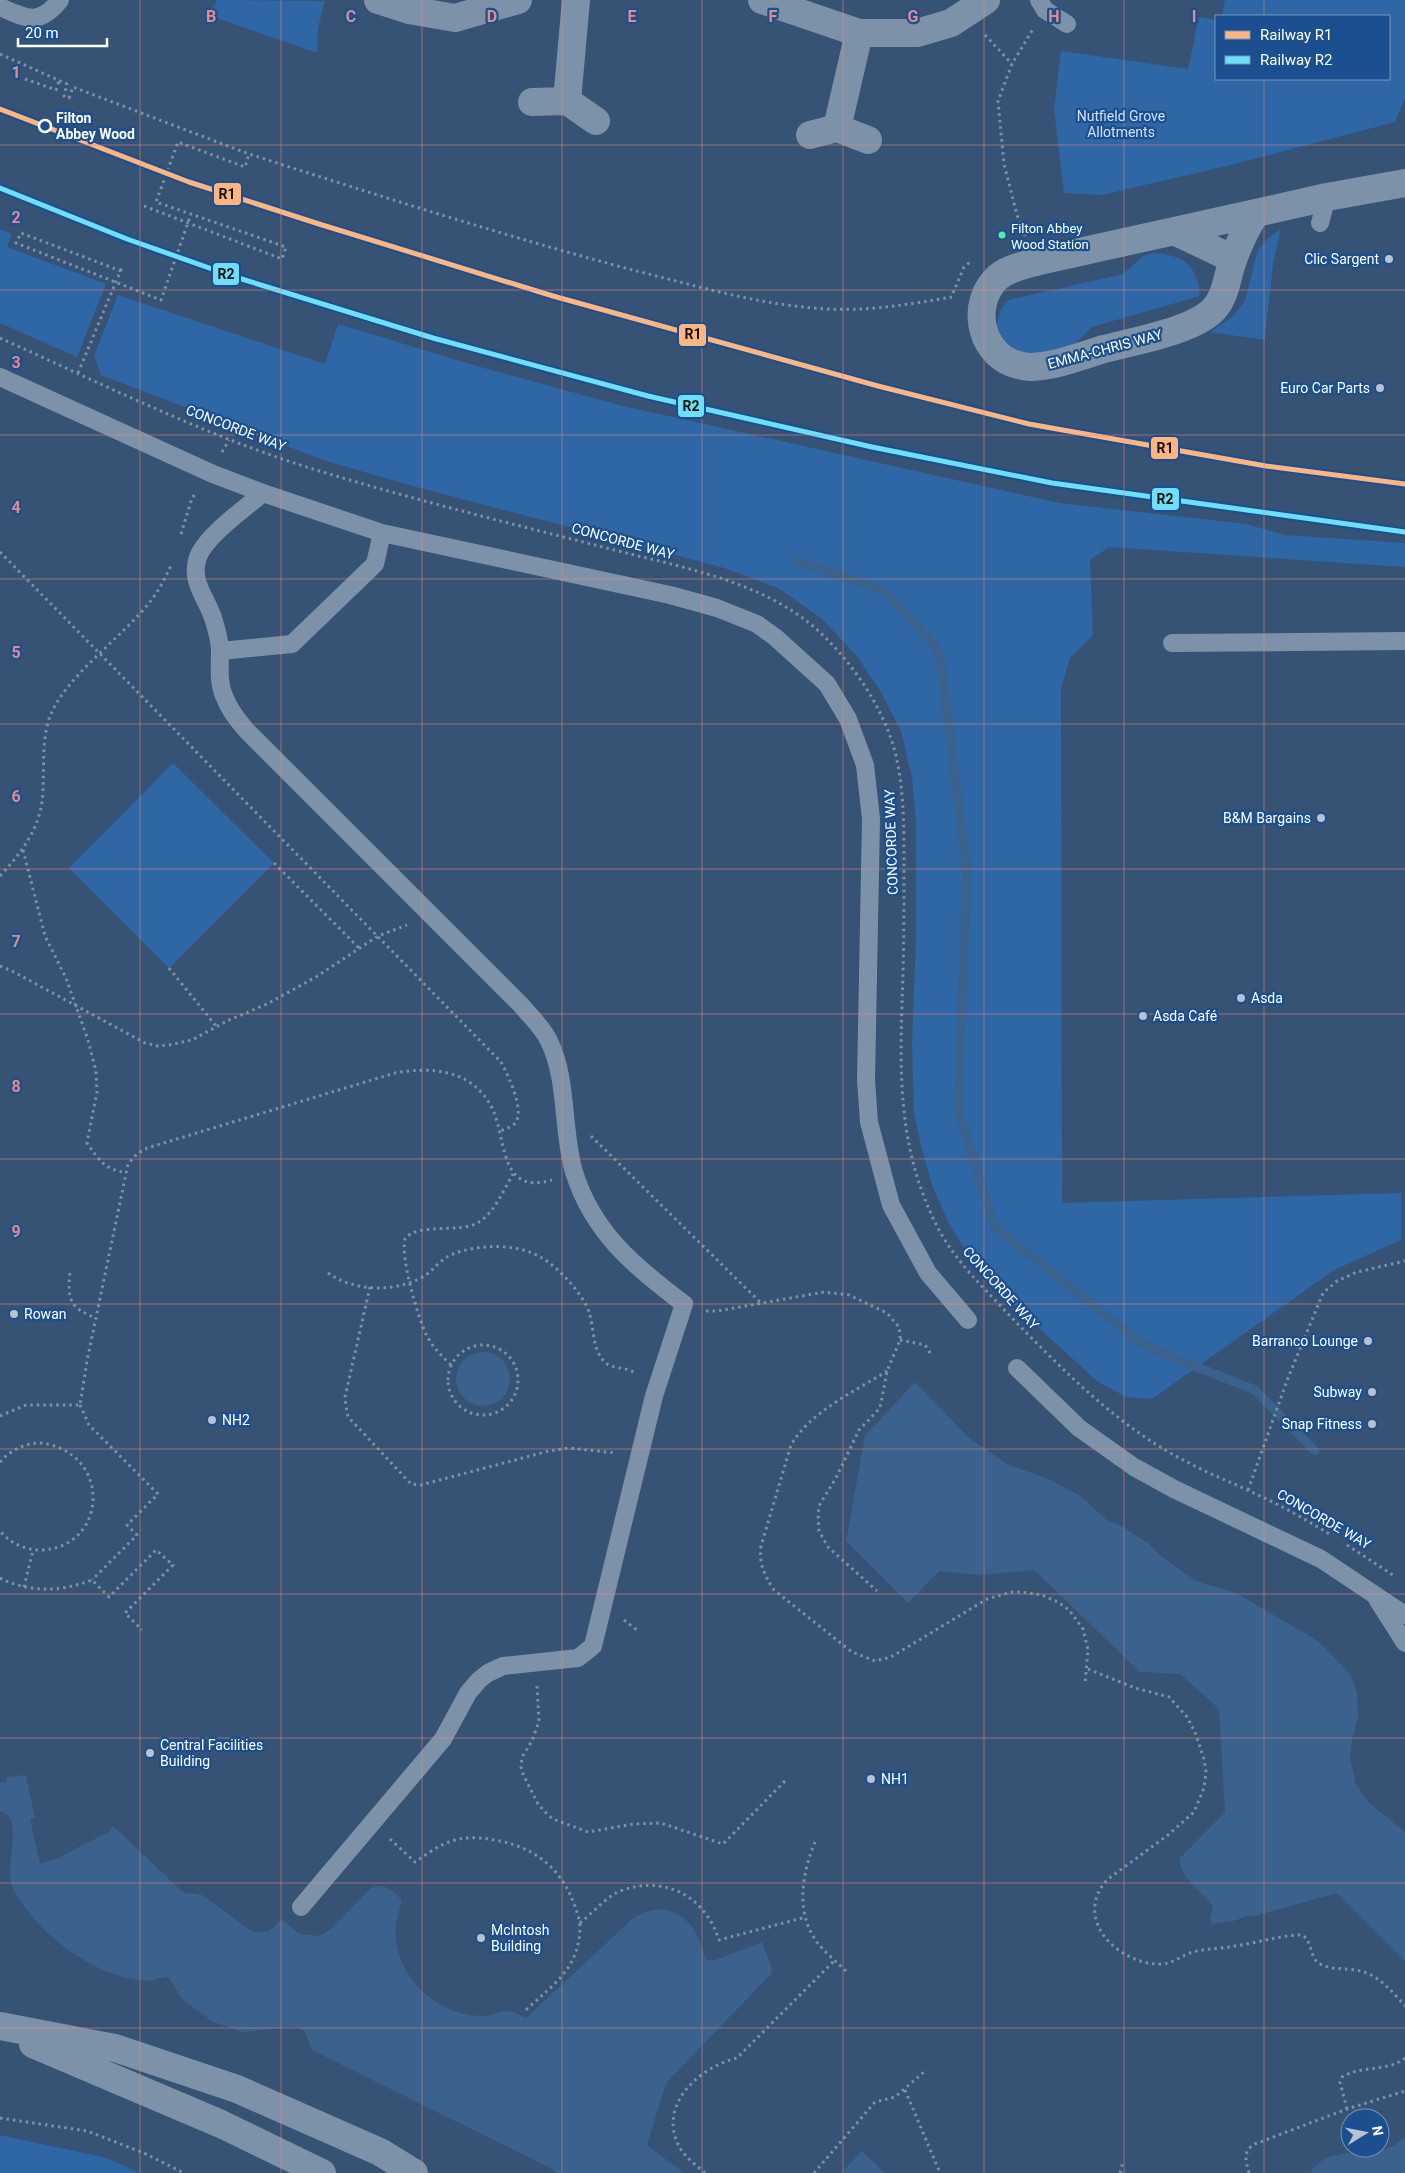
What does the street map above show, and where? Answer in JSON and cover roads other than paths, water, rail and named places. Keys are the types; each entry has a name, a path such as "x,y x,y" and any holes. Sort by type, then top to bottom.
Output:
{"street":[{"path":"378,0 409,10 455,18 518,0"},
{"path":"567,101 576,0"},
{"path":"762,0 859,32 917,33 951,23 976,7"},
{"path":"837,128 859,32"},
{"path":"532,102 567,101 596,121"},
{"path":"810,135 837,128 868,140"},
{"name":"EMMA-CHRIS WAY","path":"1256,213 1242,235 1223,295 1214,309 1190,324 1120,354 1043,366 1028,367 1012,363 997,355 988,342 982,328 982,308 987,292 997,278 1008,271 1039,261 1327,197 1405,184"},
{"path":"1174,231 1233,259"},
{"path":"0,2026 115,2048 237,2089 380,2152 414,2173"},
{"path":"0,2031 107,2074 221,2124 322,2173"}],"lane":[{"path":"0,7 27,19 49,13 60,0"},
{"path":"1042,5 1067,24"},
{"path":"1320,223 1327,197"},
{"path":"0,377 213,474 262,493 382,533 670,595 717,608 757,624 775,637 827,684 848,719 865,766 871,819 866,1080 869,1122 891,1205 928,1273 968,1320"},
{"path":"262,493 220,529 197,558 197,582 214,620 220,651 219,670 222,689 227,702 239,722 521,1006 543,1031 555,1055 574,1171 592,1213 610,1239 631,1262 684,1304 654,1396 593,1646 578,1658 502,1666 479,1680 468,1692 443,1739 301,1907"},
{"path":"220,651 292,644 375,564 382,533"},
{"path":"1172,642 1405,641"},
{"path":"1017,1368 1079,1428 1134,1467 1174,1489 1321,1559 1405,1614"},
{"path":"1374,1595 1405,1643"}],"waterway":[{"path":"797,561 885,591 931,642 937,651 941,664 967,873 958,1109 996,1228 1138,1341 1159,1352 1255,1390 1315,1451"}],"rail line":[{"name":"R1","path":"0,109 189,182 319,224 553,296 878,386 1029,424 1266,466 1405,484"},
{"name":"R2","path":"0,188 127,239 232,276 433,338 648,396 872,447 1052,483 1405,532"}],"place":[{"name":"Filton Abbey Wood","path":"45,126"},
{"name":"Filton Abbey Wood Station","path":"1002,235"},
{"name":"Clic Sargent","path":"1389,259"},
{"name":"Euro Car Parts","path":"1380,388"},
{"name":"B&M Bargains","path":"1321,818"},
{"name":"Asda","path":"1241,998"},
{"name":"Asda Café","path":"1143,1016"},
{"name":"Rowan","path":"14,1314"},
{"name":"Barranco Lounge","path":"1368,1341"},
{"name":"Subway","path":"1372,1392"},
{"name":"NH2","path":"212,1420"},
{"name":"Snap Fitness","path":"1372,1424"},
{"name":"Central Facilities Building","path":"150,1753"},
{"name":"NH1","path":"871,1779"},
{"name":"McIntosh Building","path":"481,1938"}],"park label":[{"name":"Nutfield Grove Allotments","path":"1121,124"}]}
